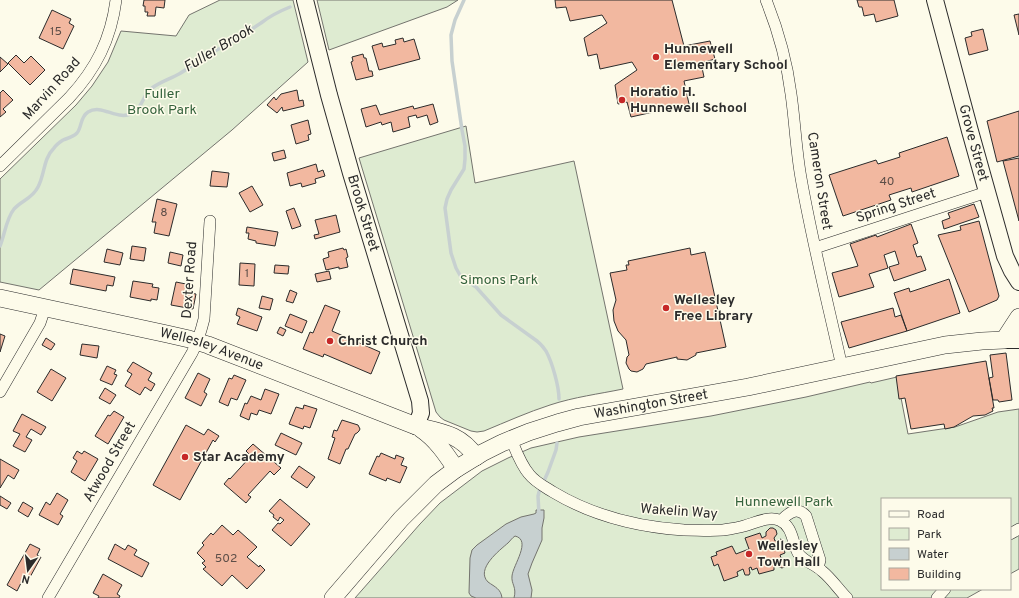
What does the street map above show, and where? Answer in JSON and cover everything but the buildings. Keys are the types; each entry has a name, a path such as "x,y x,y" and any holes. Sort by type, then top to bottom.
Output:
{"main road":[{"name":"Wellesley Avenue","path":"0,298 167,334 219,349 416,426 456,438 467,445 476,457"},
{"name":"Washington Street","path":"333,598 401,519 436,484 456,469 476,457 511,439 543,427 579,417 748,387 945,345 982,340 1012,340 1019,317"},
{"name":"Wellesley Avenue","path":"416,426 435,441 456,469"}],"street":[{"name":"Marvin Road","path":"0,166 69,98 87,77 99,57 109,35 114,18 116,0"},
{"name":"Brook Street","path":"305,0 333,110 420,401 421,413 416,426"},
{"name":"Cameron Street","path":"766,0 777,30 786,69 791,94 801,177 806,205 842,367"},
{"name":"Grove Street","path":"935,0 1007,262 1019,282"},
{"name":"Spring Street","path":"815,248 987,192"},
{"name":"Dexter Road","path":"197,342 204,320 210,221"},
{"path":"0,392 40,323 45,308"},
{"name":"Atwood Street","path":"48,598 192,353 197,342"},
{"name":"Wakelin Way","path":"511,439 528,474 537,482 575,504 604,516 635,524 692,530 722,530 742,527 771,518 782,521"},
{"path":"818,568 820,560 806,516 804,513 794,511 787,515 782,521 789,529 799,554 804,559 818,568 823,571 847,598"},
{"path":"937,598 944,590"}],"green space":[{"name":"Fuller Brook Park","path":"220,0 293,0 308,62 232,130 39,290 0,282 0,179 76,105 92,86 108,62 121,31 176,36 189,15"},
{"path":"317,0 458,0 447,7 329,50"},
{"name":"Simons Park","path":"466,126 475,183 574,161 623,389 559,402 484,431 477,432 444,420 436,412 359,158"},
{"name":"Hunnewell Park","path":"897,377 908,434 955,427 998,412 1019,409 1019,569 1011,573 1011,498 881,498 881,590 981,590 967,598 355,598 440,503 482,471 531,448 579,437 711,416"}],"water":[{"path":"536,510 544,510 544,518 542,540 528,574 532,590 531,598 514,598 515,591 512,576 522,548 520,538 515,536 490,560 485,571 485,577 488,582 499,590 502,598 476,598 471,596 469,593 470,558 472,550 506,524 521,517 534,514 536,513"}],"waterway":[{"path":"464,0 455,20 451,35 452,61 465,146 464,169 451,190 445,208 451,253 461,277 476,287 501,315 538,342 546,351 555,374 559,399"},
{"name":"Fuller Brook","path":"0,246 11,213 17,206 36,191 50,152 63,140 77,133 85,114 94,110 122,115 128,115 134,112 137,110 149,91 155,86 179,74 201,59 244,35 271,16 290,7"},
{"path":"539,514 539,492 548,472 557,443"}],"place":[{"name":"Hunnewell Elementary School","path":"656,57"},
{"name":"Horatio H. Hunnewell School","path":"622,100"},
{"name":"Wellesley Free Library","path":"666,308"},
{"name":"Christ Church","path":"330,341"},
{"name":"Star Academy","path":"185,457"},
{"name":"Wellesley Town Hall","path":"749,554"}]}
